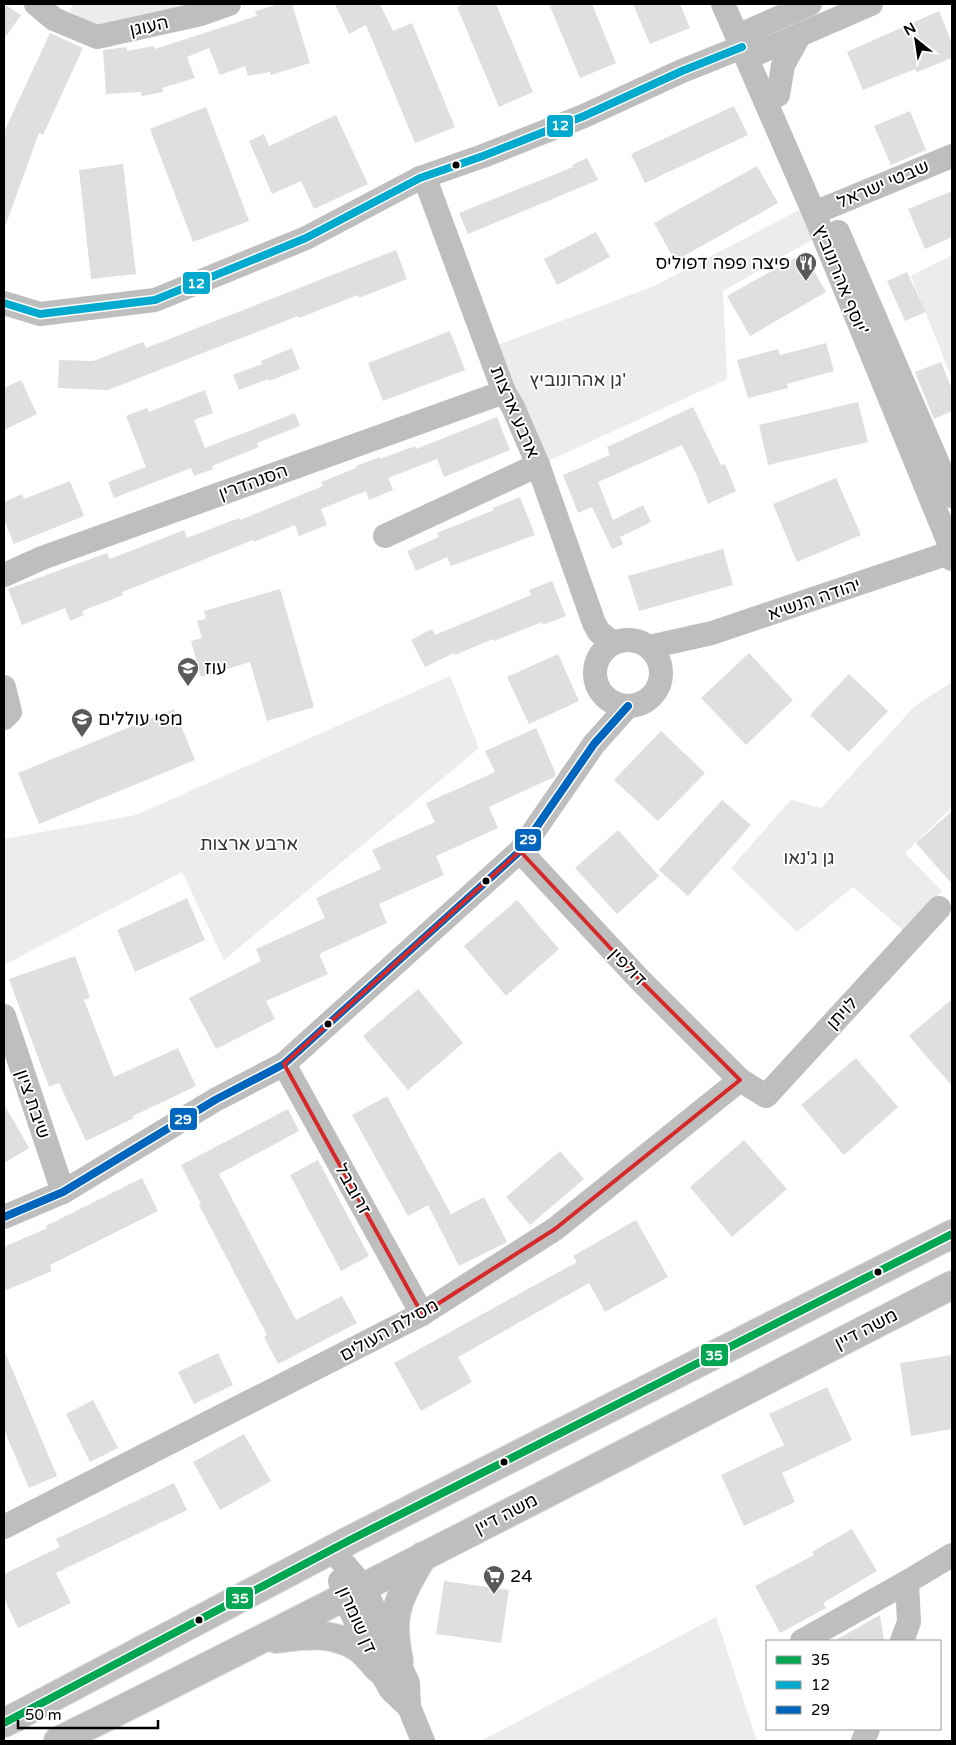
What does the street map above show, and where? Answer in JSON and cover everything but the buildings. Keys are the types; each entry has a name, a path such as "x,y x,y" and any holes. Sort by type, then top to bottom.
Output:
{"main road":[{"path":"8,1720 332,1550 952,1234"},
{"name":"משה דיין","path":"58,1741 262,1640 952,1285"},
{"path":"262,1640 300,1635 330,1636 357,1647 389,1665 398,1604 404,1588 423,1556"}],"street":[{"name":"העוגן","path":"36,4 54,19 97,37 201,14 229,4"},
{"name":"יוסף אהרונוביץ'","path":"722,4 750,44 778,95 948,543 951,558"},
{"name":"יוסף אהרונוביץ'","path":"737,4 750,44 821,210 952,496"},
{"path":"4,303 40,314 155,300 306,238 369,204 584,116 682,71 750,44 810,4"},
{"path":"750,44 800,36 871,4"},
{"path":"778,95 783,65 800,36"},
{"name":"שבטי ישראל","path":"821,210 952,156"},
{"name":"ארבע ארצות","path":"424,181 504,392 513,407 538,465 594,623 599,632 614,643"},
{"name":"הסנהדרין","path":"4,575 42,558 504,392"},
{"path":"385,536 538,465"},
{"name":"יהודה הנשיא","path":"654,657 712,633 916,564 929,566 951,558"},
{"path":"627,640 638,642 654,657 660,678 657,688 650,698 640,704 628,706 612,702 603,695 597,685 595,671 598,660 604,650 614,643 627,640"},
{"path":"4,687 10,712 4,718"},
{"path":"594,744 603,695"},
{"path":"4,1218 63,1192 215,1100 284,1064 520,851 594,744 628,706"},
{"name":"דולפין","path":"520,851 640,980 740,1080"},
{"name":"לויתן","path":"740,1080 766,1096 939,908"},
{"name":"שיבת ציון","path":"4,1016 63,1192"},
{"name":"זרובבל","path":"284,1064 422,1314"},
{"name":"מסילת העולים","path":"4,1527 422,1314 555,1229 740,1080"},
{"name":"דן שומרון","path":"332,1550 389,1665 408,1683 409,1707 423,1741"},
{"path":"804,1640 907,1582 952,1554"},
{"path":"902,1640 909,1622 907,1582"}],"highlighted area":[{"path":"520,851 640,980 740,1080 555,1229 422,1314 284,1064"}],"green space":[{"path":"73,4 195,4 99,28 70,11"},
{"name":"גן אהרונוביץ'","path":"801,209 815,238 723,291 727,379 546,462 495,346 654,286"},
{"path":"952,255 952,379 911,276"},
{"name":"ארבע ארצות","path":"450,676 479,748 224,960 182,872 4,965 4,839 136,815"},
{"name":"גן ג'נאו","path":"952,682 952,807 905,853 942,891 905,932 853,887 797,932 731,868 791,800 821,808 915,706"},
{"path":"716,1617 757,1741 481,1741"}],"transit line":[{"name":"12","path":"4,303 40,314 155,300 306,238 420,178 483,156 584,116 682,71 742,47"},
{"name":"29","path":"4,1217 63,1192 215,1100 284,1064 520,851 594,744 628,706"},
{"name":"35","path":"4,1723 350,1540 952,1234"}],"place":[{"name":"פיצה פפה דפוליס","path":"806,282"},
{"name":"עוז","path":"188,687"},
{"name":"מפי עוללים","path":"82,738"},
{"name":"24","path":"494,1595"}]}
